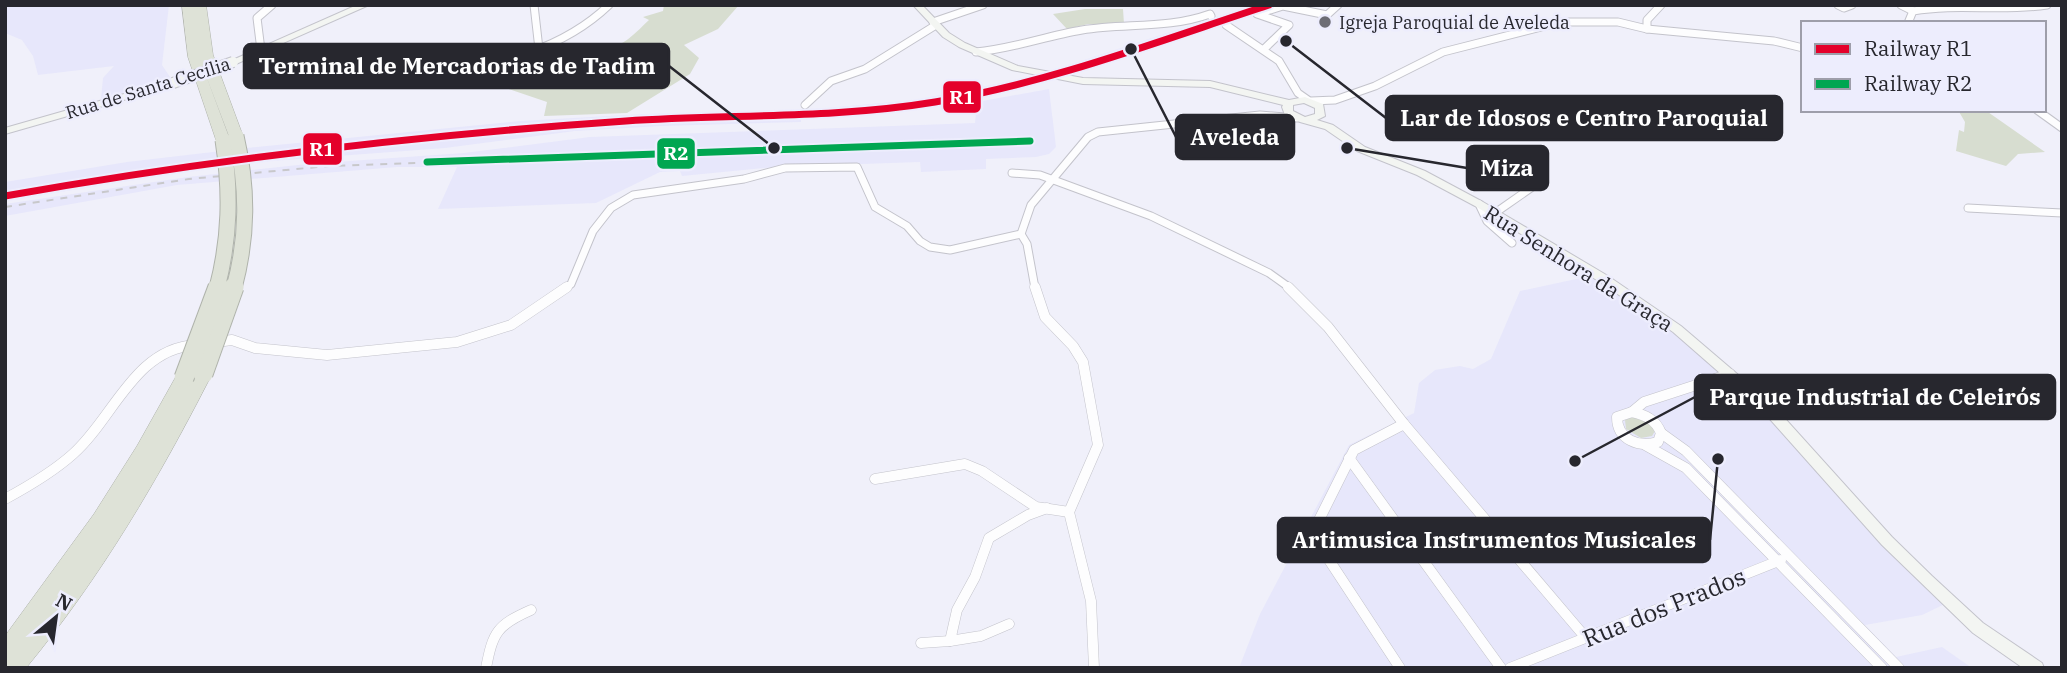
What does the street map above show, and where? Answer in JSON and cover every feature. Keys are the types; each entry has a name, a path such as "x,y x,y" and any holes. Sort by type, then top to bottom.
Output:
{"highway":[{"path":"188,5 188,31 192,52 229,138"},
{"path":"12,668 83,576 129,510 194,376 225,265 232,203 229,138 200,25 200,5"},
{"path":"5,654 75,562 194,376"}],"street":[{"path":"261,50 257,18 272,5"},
{"name":"Rua de Santa Cecília","path":"5,131 173,83 233,62 365,5"},
{"path":"534,5 539,49"},
{"path":"484,78 588,27 609,5"},
{"path":"916,5 946,35 987,57 1026,71 1083,81 1210,84 1291,103 1335,100 1375,86 1443,52 1561,22 1618,22 1647,29 1774,41 1801,48"},
{"path":"805,105 831,81 865,69 934,23 965,8 983,5"},
{"path":"976,52 999,50 1080,30 1168,25 1210,15 1203,5"},
{"path":"1264,49 1289,25 1256,14 1283,6 1327,15 1338,5"},
{"path":"1647,29 1647,20 1661,5"},
{"path":"1838,5 1844,8 1852,5"},
{"path":"1901,5 1913,12 1933,8 2009,9 2047,5"},
{"path":"1909,21 1913,12"},
{"path":"1226,25 1279,61 1291,103 1303,119"},
{"path":"433,76 531,55"},
{"path":"1094,668 1091,601 1069,512 1098,445 1083,362 1073,346 1045,317 1036,292 1027,244 1021,234 1031,205 1088,137 1098,132 1276,115 1303,119 1321,112 1335,100"},
{"name":"Rua Senhora da Graça","path":"1309,101 1321,112 1329,127"},
{"path":"1276,115 1291,103"},
{"path":"2040,112 2062,128"},
{"name":"Rua Senhora da Graça","path":"1303,119 1329,127 1361,149 1420,173 1479,204 1636,300 1677,329 1765,405 1887,541 1978,628 2036,668"},
{"path":"5,499 42,478 75,453 142,369 181,346 232,340 255,348 327,355 457,342 511,325 571,284 593,231 611,208 633,195 720,182 785,168 857,167 875,207 907,226 920,241 930,247 950,250 1021,234"},
{"path":"1012,173 1027,173 1053,180 1151,216 1269,273 1291,289 1328,327 1404,424 1586,638"},
{"path":"1495,213 1538,183"},
{"path":"1479,204 1484,218 1512,243"},
{"path":"1968,208 2062,213"},
{"path":"1730,374 1644,402 1632,411 1620,414 1616,427 1631,441 1645,445 1686,468 1899,668"},
{"path":"1632,411 1651,418 1661,433 1686,451 1882,668"},
{"path":"1400,668 1312,534 1354,450 1404,424"},
{"path":"1645,445 1658,442 1661,433"},
{"path":"1349,458 1501,668"},
{"path":"874,479 965,464 982,471 1036,507 1069,512"},
{"path":"950,641 957,610 975,577 989,538 1028,515 1047,508"},
{"name":"Rua dos Prados","path":"1510,668 1783,559"},
{"path":"486,668 493,632 505,621 531,610"},
{"path":"921,643 981,636 1009,624"}],"shaded area":[{"path":"5,5 169,5 162,65 172,80 101,99 103,78 114,66 38,75 33,56 22,40 5,33"},
{"path":"664,5 739,5 718,29 684,45 699,58 690,74 627,113 544,116 547,102 503,87 493,79 561,45 608,48 622,43 649,20 643,17 663,11"},
{"path":"1253,5 1275,5 1033,84 929,106 863,115 801,119 801,122 575,131 445,148 232,164 5,201 5,182 127,162 247,148 520,121 645,114 794,111 915,100 1032,77"},
{"path":"1085,9 1123,9 1124,24 1088,24 1067,29 1053,14"},
{"path":"1049,89 1056,147 1049,154 1036,157 986,159 986,169 921,172 920,162 775,167 682,176 680,171 660,172 596,203 438,209 457,167 397,167 177,185 5,216 5,204 188,177 307,164 464,153 590,137 975,123 977,102"},
{"path":"1959,112 1988,112 2045,152 2018,154 2006,166 1956,151 1959,130 1964,132 1965,122"},
{"path":"1590,276 1656,316 1761,408 1945,604 1922,615 1865,625 1896,657 1942,647 1972,668 1239,668 1260,614 1349,445 1414,413 1419,383 1435,370 1460,366 1473,369 1491,359 1520,291"},
{"path":"1634,416 1650,422 1655,431 1652,436 1641,438 1626,429 1625,420"}],"railway":[{"path":"5,207 189,179 329,166 1030,141"}],"rail line":[{"name":"R1","path":"5,196 159,170 392,141 626,121 819,114 935,102 1062,72 1269,5"},
{"name":"R2","path":"427,162 1030,141"}],"place":[{"name":"Igreja Paroquial de Aveleda","path":"1325,22"},
{"name":"Lar de Idosos e Centro Paroquial","path":"1286,41"},
{"name":"Aveleda","path":"1131,49"},
{"name":"Terminal de Mercadorias de Tadim","path":"774,148"},
{"name":"Miza","path":"1347,148"},
{"name":"Artimusica Instrumentos Musicales","path":"1718,459"},
{"name":"Parque Industrial de Celeirós","path":"1575,461"}]}
